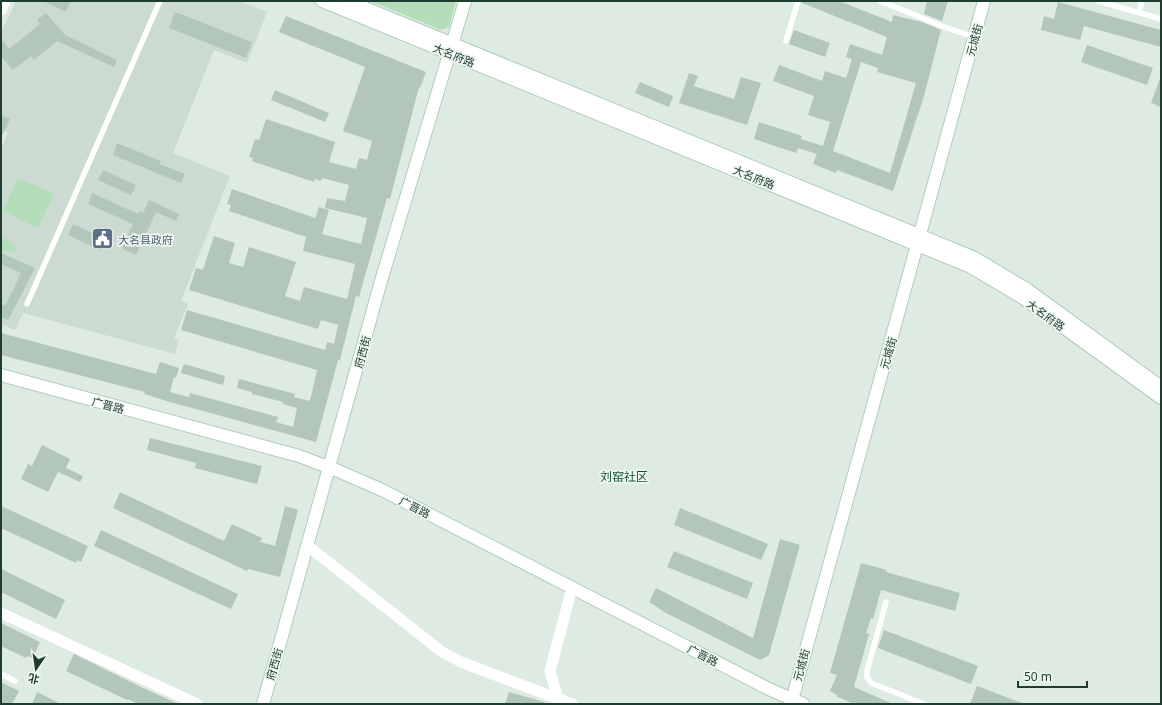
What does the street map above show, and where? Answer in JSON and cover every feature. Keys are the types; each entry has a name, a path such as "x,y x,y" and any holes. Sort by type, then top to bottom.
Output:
{"street":[{"path":"1,10 5,1"},
{"name":"大名府路","path":"322,1 451,48"},
{"name":"大名府路","path":"348,1 451,48 919,240 975,258 1000,272 1161,387"},
{"name":"府西街","path":"263,704 381,281 465,1"},
{"name":"元城街","path":"795,702 829,562 984,1"},
{"name":"大名府路","path":"919,240 995,280 1023,298 1161,398"},
{"name":"广晋路","path":"1,375 299,456 330,467 382,490 795,702"},
{"path":"308,546 442,652 461,662 572,704"},
{"path":"558,699 550,671 572,588"},
{"path":"1,613 197,704"}],"lane":[{"path":"27,304 160,1"},
{"path":"786,41 798,1"},
{"path":"880,1 947,28 974,37"},
{"path":"1098,1 1161,19"},
{"path":"1139,13 1142,1"},
{"path":"886,602 867,671 867,678 871,683 924,704"},
{"path":"1,674 16,681"}],"shaded area":[{"name":"大名县政府","path":"16,1 239,1 267,12 247,63 214,50 173,153 230,176 181,301 188,304 174,338 179,340 175,354 23,313 15,330 1,324 1,149 8,133 1,130 1,32"}],"green space":[{"path":"370,1 456,1 449,27 441,30"},
{"path":"18,178 54,194 38,228 3,211"},
{"path":"1,238 9,240 16,247 14,252 1,250"}],"building":[{"path":"43,1 66,1 70,3 66,12"},
{"path":"802,1 839,1 892,22 893,15 922,22 941,30 924,96 893,191 837,170 836,173 813,164 817,154 798,148 796,153 754,139 759,122 802,136 801,139 823,146 830,122 808,115 814,96 773,81 779,65 822,81 825,71 846,78 852,59 846,57 850,44 882,55 887,37 802,3","holes":["861,62 878,68 877,72 916,83 890,173 833,151"]},
{"path":"927,1 948,1 942,21 924,14"},
{"path":"1058,2 1161,30 1161,47 1084,26 1080,40 1041,30 1044,16 1054,19"},
{"path":"175,12 252,42 246,58 169,28"},
{"path":"46,13 65,35 117,60 114,67 57,41 34,60 31,56 13,70 1,56 1,39 9,49 40,24 37,20"},
{"path":"286,16 426,72 420,88 419,87 390,199 387,198 359,297 356,296 340,360 338,360 316,442 170,402 144,394 145,392 1,355 1,333 156,374 160,362 179,368 176,378 174,377 170,392 189,397 190,393 278,417 276,422 293,427 297,408 283,404 283,402 252,394 252,392 237,388 239,379 295,394 294,397 310,401 317,370 181,330 187,310 325,350 327,342 334,344 338,325 321,320 318,329 189,290 196,268 203,270 214,236 235,243 229,263 243,267 249,247 296,262 285,296 300,301 304,287 347,299 355,264 303,251 306,237 229,211 231,205 227,204 232,189 315,218 319,207 329,210 322,234 361,244 367,218 325,208 327,198 345,201 349,185 322,178 321,181 315,179 314,182 252,161 253,158 249,157 255,139 259,140 266,119 335,142 329,162 356,169 359,158 367,160 372,141 343,131 365,67 279,32"},
{"path":"794,30 830,43 825,57 789,44"},
{"path":"1087,45 1153,68 1147,85 1081,62"},
{"path":"689,73 698,76 694,86 734,99 741,77 761,83 747,125 679,103"},
{"path":"1161,78 1161,107 1151,103"},
{"path":"640,82 673,96 669,107 635,93"},
{"path":"275,90 329,113 325,122 271,100"},
{"path":"1,115 10,119 1,138"},
{"path":"117,143 161,161 159,164 185,174 181,183 113,155"},
{"path":"103,170 136,185 131,195 98,180"},
{"path":"92,193 138,214 139,211 143,213 149,200 179,214 176,221 156,212 136,255 122,249 133,224 88,204"},
{"path":"73,224 107,240 102,251 68,235"},
{"path":"1,253 35,268 8,320 1,317 1,304 5,306 21,273 1,264"},
{"path":"184,364 225,376 223,385 181,373"},
{"path":"150,438 262,466 257,484 195,468 196,463 147,450"},
{"path":"42,445 70,459 66,468 83,476 80,482 58,472 48,492 21,479 28,464 32,466"},
{"path":"120,492 224,541 232,524 262,538 260,542 275,546 285,506 298,510 280,577 248,569 247,571 113,508"},
{"path":"1,506 88,546 81,562 77,560 76,563 1,528"},
{"path":"680,508 768,544 761,560 674,525"},
{"path":"101,530 238,594 231,609 94,546"},
{"path":"780,539 800,545 769,655 760,660 666,613 649,602 656,588 753,638"},
{"path":"674,551 753,583 747,599 667,567"},
{"path":"861,563 887,570 886,572 960,593 955,611 881,590 873,619 871,618 866,633 869,634 854,687 893,704 854,704 836,696 837,695 830,691 837,675 830,673"},
{"path":"1,569 65,600 56,619 1,592"},
{"path":"1,623 40,642 33,658 27,656 26,658 1,646"},
{"path":"884,630 978,666 971,684 878,648"},
{"path":"74,654 178,704 138,704 66,671"},
{"path":"1,682 19,691 12,704 1,704"},
{"path":"977,686 1022,703 1022,704 970,704"},
{"path":"37,692 61,704 32,704"},
{"path":"509,692 544,702 544,704 505,704"}],"place":[{"name":"大名县政府","path":"103,239"}],"district":[{"name":"刘窑社区","path":"624,476"}]}
